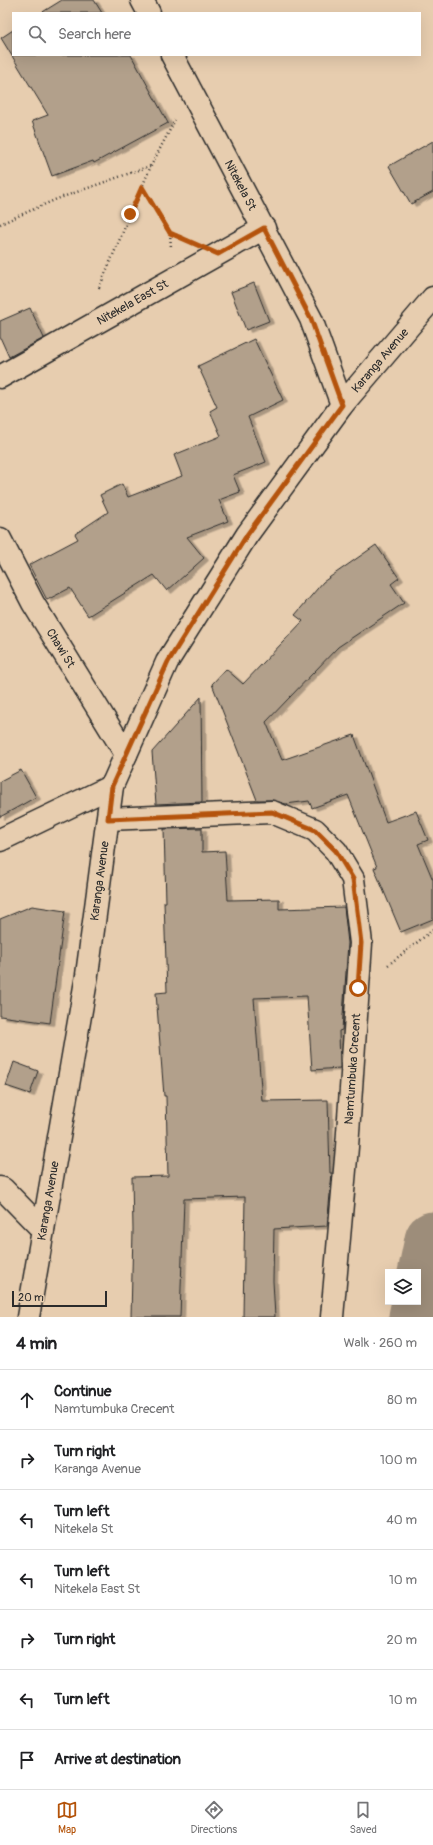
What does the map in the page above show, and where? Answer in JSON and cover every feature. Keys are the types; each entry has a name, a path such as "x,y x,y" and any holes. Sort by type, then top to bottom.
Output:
{"street":[{"path":"142,0 148,12"},
{"name":"Nitekela St","path":"173,56 311,319 342,405"},
{"name":"Nitekela East St","path":"0,377 264,228"},
{"name":"Karanga Avenue","path":"28,1317 87,975 112,786 172,655 247,535 342,405 433,298"},
{"name":"Chawi St","path":"0,539 33,603 126,754"},
{"path":"0,840 112,786"},
{"name":"Namtumbuka Crecent","path":"108,819 272,812 315,830 336,851 353,879 361,943 347,1147 332,1317"},
{"path":"0,1188 3,1189 43,1230"}],"path":[{"path":"98,290 151,166 190,89"},
{"path":"0,224 57,199 151,166"},
{"path":"142,187 170,233 218,254"},
{"path":"358,988 433,930"}],"building":[{"path":"62,0 94,0 101,12 43,12"},
{"path":"12,31 12,56 132,56 168,123 94,163 93,161 52,176 32,121 48,115 1,38"},
{"path":"433,141 433,192 411,204 389,166"},
{"path":"254,283 269,321 246,330 231,292"},
{"path":"30,308 44,338 9,357 0,337 0,321"},
{"path":"254,339 283,400 248,417 266,462 233,475 240,492 219,500 228,521 187,537 204,558 167,591 154,575 88,616 70,588 47,600 29,565 78,539 75,534 108,512 100,495 122,484 128,497 182,476 174,455 221,436 210,411 217,407 198,366"},
{"path":"376,545 399,578 391,584 404,603 338,647 266,722 282,760 354,735 386,822 416,811 428,840 418,844 433,880 433,919 401,932 374,868 377,867 348,795 312,808 309,801 286,804 272,800 257,800 212,684 226,669 243,684 303,621 295,615 323,582"},
{"path":"201,697 202,802 156,804 152,752"},
{"path":"21,770 36,797 0,817 0,781"},
{"path":"202,828 202,852 225,851 228,900 279,899 279,909 344,907 348,943 342,1030 339,1031 340,1068 312,1070 307,996 254,998 262,1101 328,1100 330,1173 332,1173 327,1226 274,1229 273,1281 275,1317 243,1317 245,1197 184,1199 180,1317 131,1317 133,1230 132,1177 168,1176 166,1096 164,1096 156,993 167,992 164,902 166,902 164,829"},
{"path":"32,906 65,911 50,1023 0,1016 0,919"},
{"path":"14,1062 38,1071 30,1094 6,1086"}],"waterway":[{"path":"417,1317 433,1240"}],"route":[{"path":"130,214 142,187 170,233 218,254 264,228 311,319 342,405 247,535 168,662 112,786 108,819 272,812 315,830 336,851 353,879 361,943 358,988"}]}
